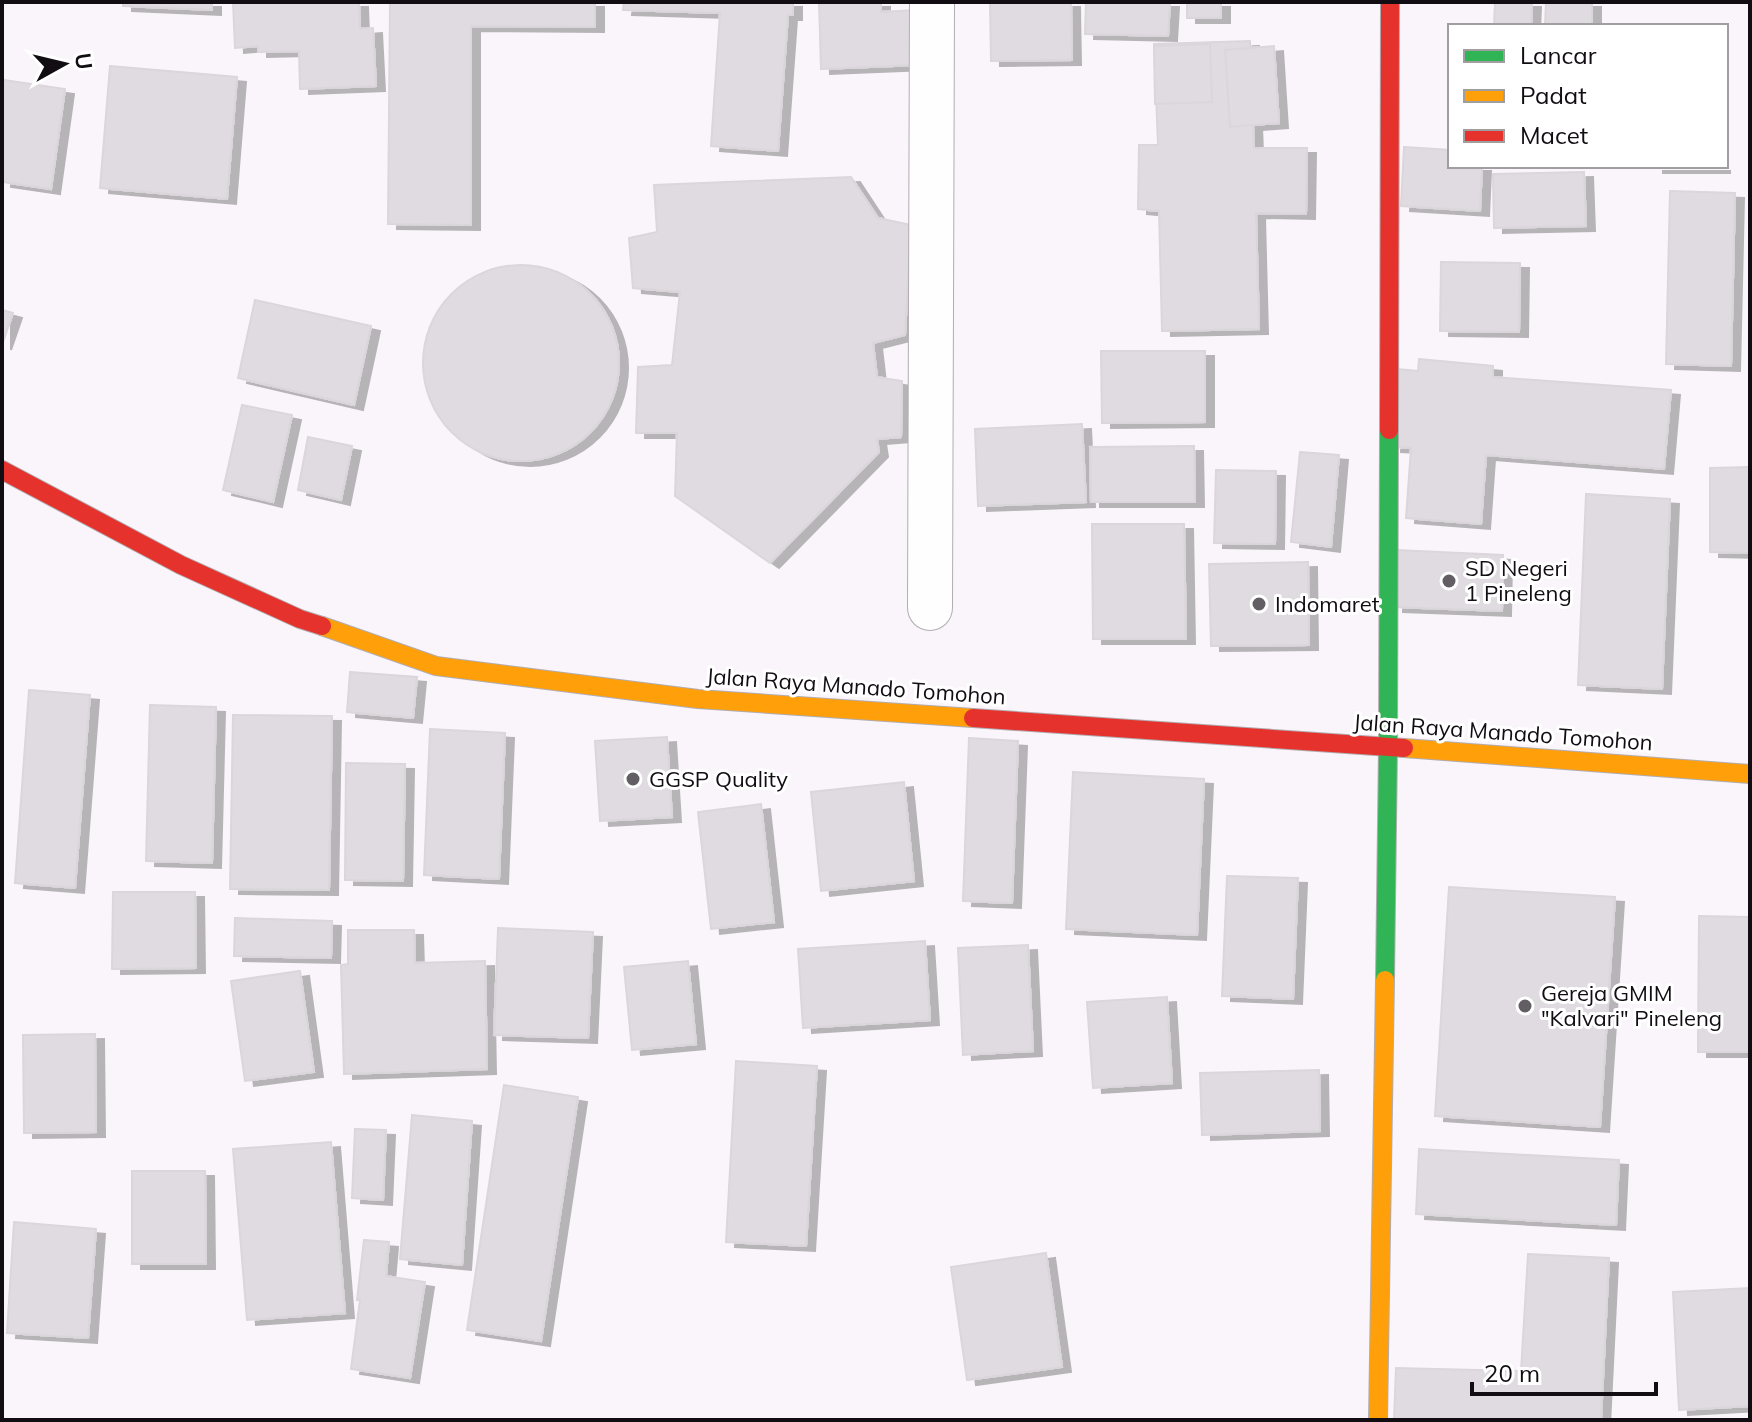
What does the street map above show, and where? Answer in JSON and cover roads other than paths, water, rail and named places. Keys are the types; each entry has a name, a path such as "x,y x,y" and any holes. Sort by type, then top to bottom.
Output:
{"main road":[{"path":"1378,1420 1388,747 1390,2"},
{"name":"Jalan Raya Manado Tomohon","path":"2,470 181,565 300,619 436,666 698,699 1750,774"}],"street":[{"path":"930,608 932,2"}],"place":[{"name":"SD Negeri 1 Pineleng","path":"1449,581"},
{"name":"Indomaret","path":"1259,604"},
{"name":"GGSP Quality","path":"633,779"},
{"name":"Gereja GMIM \"Kalvari\" Pineleng","path":"1525,1006"}]}
